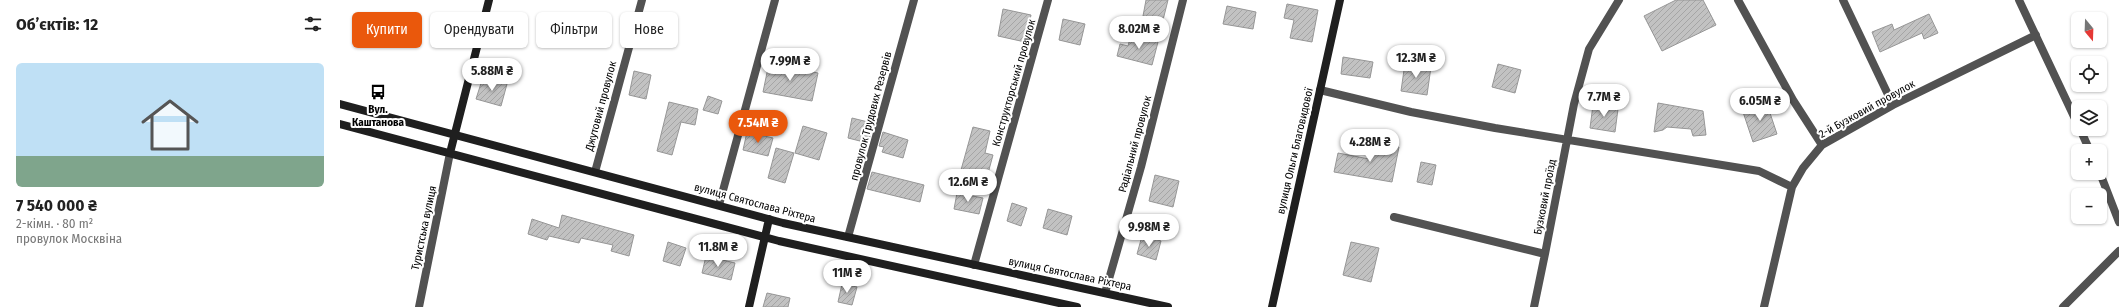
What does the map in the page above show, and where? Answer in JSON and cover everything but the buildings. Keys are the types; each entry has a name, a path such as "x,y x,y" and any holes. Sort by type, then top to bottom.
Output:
{"main road":[{"path":"450,153 489,0"},
{"name":"вулиця Ольги Благовидової","path":"1272,307 1340,0"},
{"name":"вулиця Святослава Ріхтера","path":"340,104 768,218 1168,307"},
{"path":"340,124 763,236 1077,307"},
{"path":"749,307 768,218"}],"street":[{"name":"Джутовий провулок","path":"595,172 642,0"},
{"path":"719,205 776,0"},
{"name":"провулок Трудових Резервів","path":"848,237 914,0"},
{"name":"Конструкторський провулок","path":"974,265 1048,0"},
{"name":"Радіальний провулок","path":"1105,293 1141,167 1183,0"},
{"name":"Бузковий проїзд","path":"1534,307 1574,104 1589,49 1619,0"},
{"path":"1738,0 1792,100 1822,145"},
{"path":"1842,0 1893,105"},
{"path":"2019,0 2071,110"},
{"name":"2-й Бузковий провулок","path":"1764,307 1792,187 1802,168 1822,145 1893,105 2036,35"},
{"path":"1320,90 1411,112 1567,141 1759,171 1792,187"},
{"name":"Туристська вулиця","path":"419,307 450,153"},
{"path":"2103,180 2119,222"},
{"path":"1394,217 1545,254"},
{"path":"2063,307 2119,252"}],"place":[{"name":"Вул. Каштанова","path":"378,92"}]}
